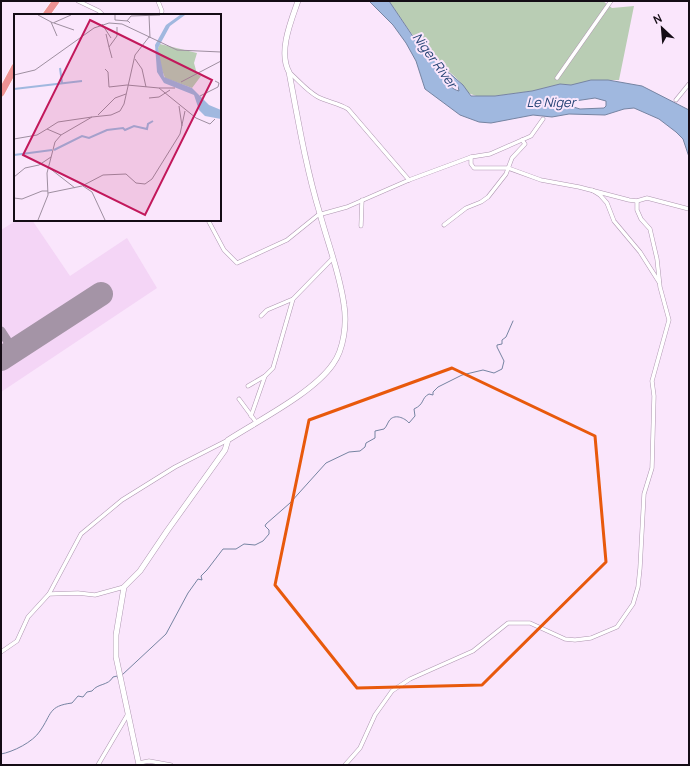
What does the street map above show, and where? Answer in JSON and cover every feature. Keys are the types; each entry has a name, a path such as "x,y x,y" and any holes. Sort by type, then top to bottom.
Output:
{"highway":[{"path":"47,14 55,1"},
{"path":"1,93 14,69"}],"street":[{"path":"78,1 99,11 101,14"},
{"path":"158,1 162,11 161,14"},
{"path":"1,652 17,642 28,617 50,594 81,534 122,500 176,467 228,440 311,386 334,363 344,331 344,305 333,258 320,214 289,72 285,60 285,47 298,1"},
{"path":"557,78 611,1"},
{"path":"289,72 307,90 318,97 340,104 348,109 409,180"},
{"path":"676,100 689,84"},
{"path":"209,221 224,250 237,263 287,240 297,234 307,223 320,214 362,200 409,180 471,157 490,154 531,136 544,119"},
{"path":"444,226 466,208 481,202 488,197 506,174 512,158 525,144 522,140"},
{"path":"471,157 471,164 474,168 508,168 541,180 637,201 647,198 689,209"},
{"path":"592,190 594,193 600,195 607,203 614,221 640,252 660,283"},
{"path":"361,226 362,200"},
{"path":"345,765 360,748 375,715 392,691 410,679 473,651 508,623 530,623 564,639 575,640 598,636 620,624 636,596 640,568 644,494 652,460 654,396 652,381 669,320 660,283 650,229 641,219 637,210 637,201"},
{"path":"261,316 268,310 293,299 333,258"},
{"path":"248,386 265,376 273,368 293,299"},
{"path":"251,416 265,376"},
{"path":"240,399 256,422"},
{"path":"50,594 78,593 94,595 124,587 140,571 225,450 228,440"},
{"path":"124,587 116,635 116,657 139,764 149,761 171,765"},
{"path":"98,765 129,713"}],"highlighted area":[{"path":"452,368 595,436 606,562 482,685 357,688 275,585 309,420"}],"shaded area":[{"path":"15,221 33,221 70,276 127,238 157,288 1,392 1,230"}],"green space":[{"path":"389,1 603,1 612,8 634,6 619,80 591,80 584,83 571,85 560,84 532,91 479,97 468,93 454,76 426,51 411,33"}],"water":[{"name":"Le Niger","path":"369,1 389,1 412,35 439,64 463,85 471,96 495,96 532,91 560,84 571,85 591,80 608,80 642,86 689,110 689,157 683,139 676,132 659,119 634,108 624,109 605,115 569,114 552,117 533,115 491,123 479,122 460,115 425,89 416,61 406,43 393,25","holes":["443,73 458,86 459,91 451,87 446,82 441,75","595,98 606,101 606,106 604,108 580,109 567,105 575,101"]}],"waterway":[{"path":"122,675 166,634 188,593 198,579 202,580 201,576 223,549 236,549 244,544 255,545 263,541 269,534 269,530 265,526 266,524 290,503 326,463 349,452 360,451 365,447 366,443 375,438 375,431 384,429 389,421 394,417 405,419 409,423 415,416 414,409 420,405 429,394 433,395 433,392 438,387 462,375 483,370 494,373 502,369 504,361 497,345 502,344 502,340 506,337 513,321"},
{"path":"1,754 17,749 33,739 54,709 64,704 72,703 78,696 83,697 87,692 92,691 94,688 108,682 113,677 117,676 118,678"}],"taxiway":[{"path":"1,331 14,351"}],"runway":[{"path":"1,359 101,294"}],"water label":[{"name":"Niger River","path":"435,60"}]}
